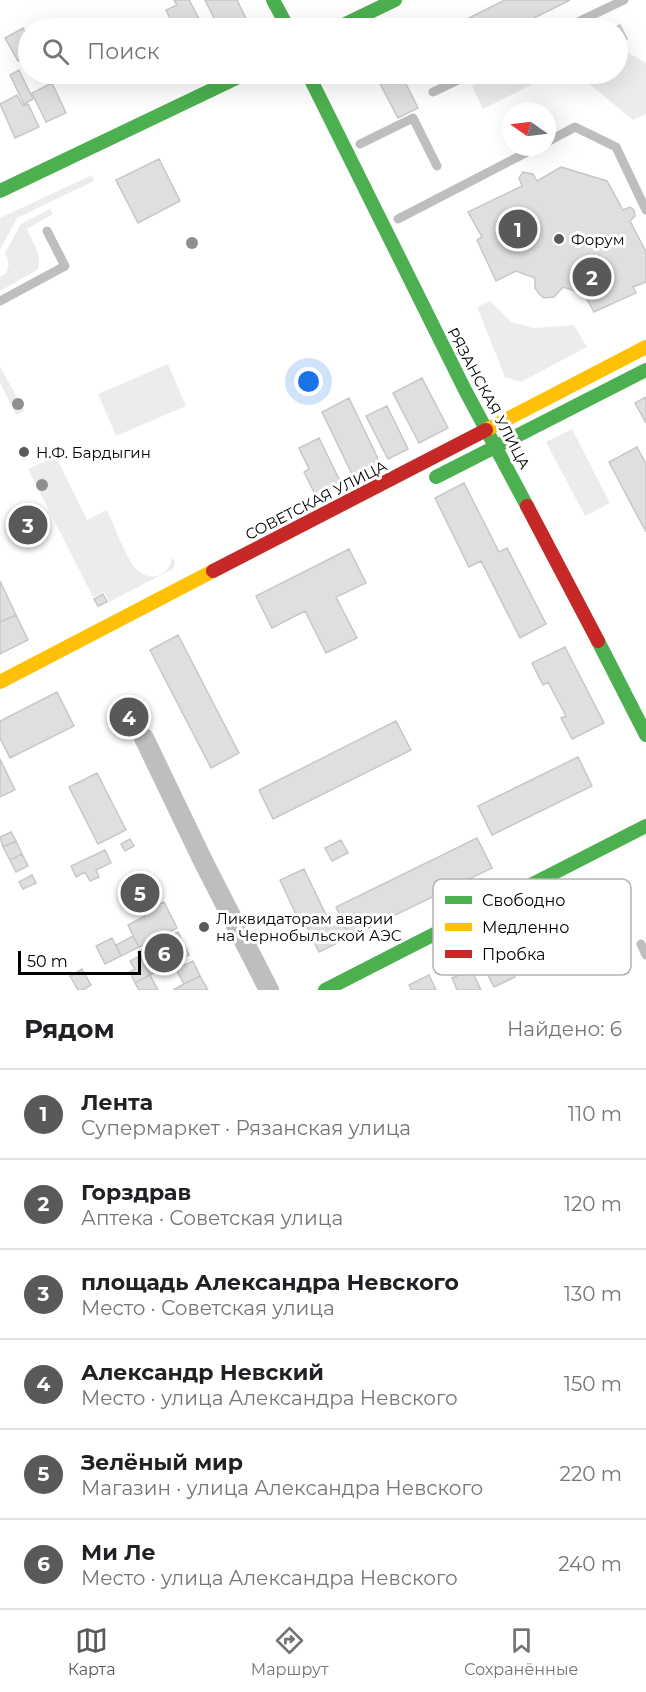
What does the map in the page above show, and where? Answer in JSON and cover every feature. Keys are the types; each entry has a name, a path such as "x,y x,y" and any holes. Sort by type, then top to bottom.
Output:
{"main road":[{"path":"273,0 283,18"},
{"path":"358,18 395,0"},
{"path":"0,191 224,84"},
{"name":"РЯЗАНСКАЯ УЛИЦА","path":"314,84 486,430 646,735"},
{"name":"СОВЕТСКАЯ УЛИЦА","path":"0,682 486,430 499,418 646,347"},
{"path":"428,482 646,370"},
{"name":"РЯЗАНСКАЯ УЛИЦА","path":"499,418 519,454"},
{"path":"606,626 646,706"},
{"path":"542,879 646,826"},
{"path":"325,990 433,935"}],"street":[{"path":"144,738 203,861 269,990"}],"lane":[{"path":"586,18 624,0"},
{"path":"433,92 450,84"},
{"path":"360,144 413,117 437,166"},
{"path":"556,137 574,127 616,147 646,210"},
{"path":"398,219 520,156"},
{"path":"0,301 65,266 47,231"},
{"path":"641,944 646,955"}],"shaded area":[{"path":"628,53 646,63 646,114 633,120 589,84 628,84"},
{"path":"476,84 531,85 483,109 472,86"},
{"path":"92,175 94,181 17,218 0,250 0,218"},
{"path":"50,209 53,214 27,229 38,255 37,270 0,291 0,277 6,273 9,264 5,253 21,224"},
{"path":"490,301 511,322 534,328 574,325 587,347 521,382 505,377 477,307"},
{"path":"168,364 186,406 116,436 98,394"},
{"path":"0,366 24,411 16,415 0,383"},
{"path":"572,429 610,503 585,516 546,442"},
{"path":"51,446 87,520 107,510 129,559 142,574 160,575 169,567 172,556 175,562 173,569 109,602 104,592 93,597 28,469 45,461 41,451"}],"building":[{"path":"174,0 189,0 199,18 170,18 166,10 177,5"},
{"path":"205,0 237,0 246,18 214,18"},
{"path":"505,0 570,0 534,18 469,18"},
{"path":"18,31 18,61 5,38"},
{"path":"18,71 18,84 26,84 33,99 24,104 10,75"},
{"path":"52,84 66,113 46,122 32,93"},
{"path":"380,84 406,84 418,108 398,118"},
{"path":"17,95 23,106 28,104 39,127 15,138 0,104"},
{"path":"159,159 180,201 138,223 116,180"},
{"name":"Форум","path":"561,167 607,181 623,210 630,207 634,210 635,216 630,221 646,252 646,282 633,287 636,293 594,312 584,294 563,287 554,297 544,298 535,288 535,278 516,271 496,281 477,240 482,237 468,212 522,186 519,178 523,172 533,174 537,181"},
{"path":"422,378 448,428 419,443 393,393"},
{"path":"646,397 646,423 635,403"},
{"path":"349,398 380,463 353,476 322,412"},
{"path":"387,406 408,449 388,459 366,416"},
{"path":"319,438 341,483 316,496 304,472 309,469 299,448"},
{"path":"637,447 646,464 646,532 609,462"},
{"path":"464,483 499,552 507,548 546,624 520,638 481,561 469,567 435,498"},
{"path":"349,549 366,583 336,597 357,638 326,653 305,611 272,628 256,596"},
{"path":"0,581 16,615 0,622"},
{"path":"103,594 107,602 98,606 94,599"},
{"path":"16,615 28,640 0,654 0,622"},
{"path":"178,635 239,753 211,768 150,650"},
{"path":"565,647 604,723 572,739 561,718 566,716 548,682 543,685 532,663"},
{"path":"57,692 74,726 10,758 0,738 0,721"},
{"path":"396,721 411,750 273,819 259,790"},
{"path":"578,757 592,786 492,835 478,806"},
{"path":"0,759 15,790 0,797"},
{"path":"97,773 126,830 98,844 69,787"},
{"path":"11,832 16,841 3,847 0,837"},
{"path":"477,838 492,868 469,879 433,879 433,897 350,937 336,907"},
{"path":"130,839 134,846 125,851 121,844"},
{"path":"341,840 348,853 332,861 325,848"},
{"path":"16,841 22,854 10,860 3,847"},
{"path":"105,850 111,863 96,870 99,877 90,881 85,872 76,877 71,866"},
{"path":"22,854 28,866 16,872 10,860"},
{"path":"304,869 328,919 339,914 350,937 319,952 307,927 303,929 280,880"},
{"path":"32,875 36,883 23,889 19,882"},
{"path":"149,876 158,896 131,909 121,889"},
{"path":"164,902 177,928 139,947 128,925 145,916 144,912"},
{"path":"178,932 189,955 150,975 138,952"},
{"path":"133,936 139,947 121,956 116,945"},
{"path":"112,938 121,956 105,964 96,946"},
{"path":"140,956 150,975 135,983 130,972 135,969 130,961"},
{"path":"193,961 200,976 184,984 176,969"},
{"path":"82,969 91,985 78,990 70,976"},
{"path":"150,975 158,990 139,990 135,983"},
{"path":"429,975 436,990 412,990 409,985"},
{"path":"474,975 481,990 457,990 452,978"},
{"path":"488,975 514,975 515,977 494,987"},
{"path":"200,976 208,990 173,990 184,984"}],"traffic: fast":[{"path":"273,0 283,18"},
{"path":"358,18 395,0"},
{"path":"0,191 224,84"},
{"path":"313,84 465,390 527,506"},
{"path":"436,477 646,370"},
{"path":"598,641 646,735"},
{"path":"542,879 646,826"},
{"path":"325,990 433,935"}],"traffic: slow":[{"path":"486,430 646,347"},
{"path":"0,682 213,571"}],"traffic: jam":[{"path":"213,571 486,430"},
{"path":"527,506 598,641"}],"place":[{"name":"Лента","path":"518,229"},
{"name":"Форум","path":"559,239"},
{"name":"Горздрав","path":"592,277"},
{"name":"Н.Ф. Бардыгин","path":"24,452"},
{"name":"площадь Александра Невского","path":"28,525"},
{"name":"Александр Невский","path":"129,717"},
{"name":"Зелёный мир","path":"140,893"},
{"name":"Ликвидаторам аварии на Чернобыльской АЭС","path":"204,927"},
{"name":"Ми Ле","path":"164,953"}]}
